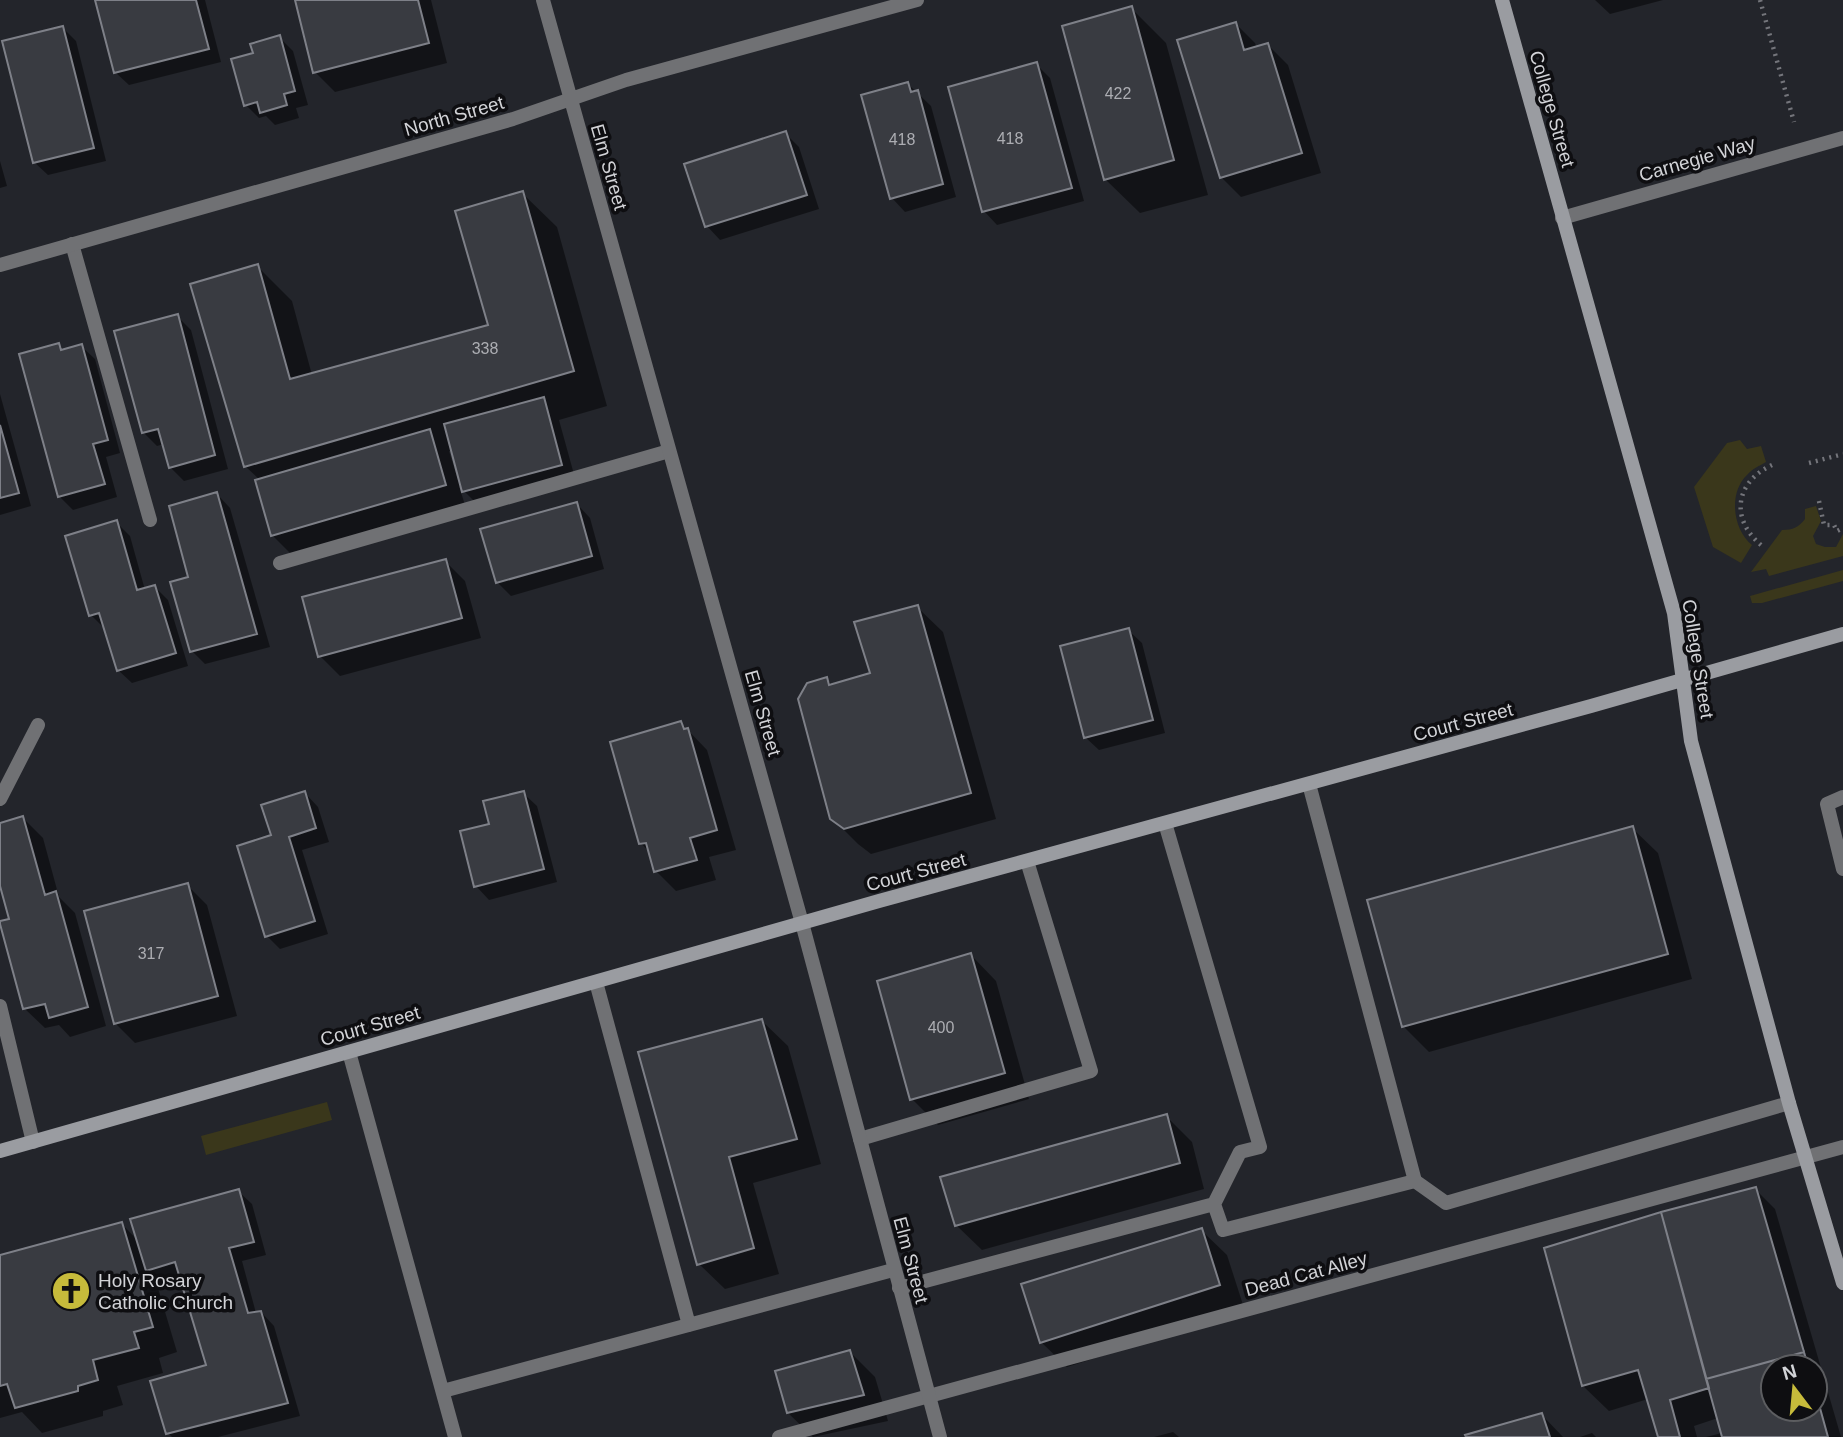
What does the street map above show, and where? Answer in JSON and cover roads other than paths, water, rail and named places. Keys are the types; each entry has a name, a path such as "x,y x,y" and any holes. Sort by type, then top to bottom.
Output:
{"street":[{"name":"Elm Street","path":"543,0 802,923 940,1437"},
{"name":"North Street","path":"0,265 513,119 626,79 917,0"},
{"name":"College Street","path":"1502,0 1674,613 1691,741 1789,1103 1843,1283"},
{"name":"Carnegie Way","path":"1562,218 1843,138"},
{"path":"72,244 150,520"},
{"path":"280,563 669,451"},
{"name":"Court Street","path":"0,1151 802,923 1843,634"},
{"path":"0,799 38,725"},
{"path":"1309,784 1415,1181 1446,1203 1789,1103"},
{"path":"1843,797 1827,804 1843,869"},
{"path":"1166,823 1260,1147 1240,1152 1214,1204 1223,1230 1415,1181"},
{"path":"860,1139 1091,1071 1027,861"},
{"path":"596,982 689,1325"},
{"path":"0,1006 33,1142"},
{"path":"349,1052 455,1437"},
{"name":"Dead Cat Alley","path":"779,1437 1843,1147"},
{"path":"899,1288 1214,1204"},
{"path":"443,1391 893,1270"}],"place":[{"name":"Holy Rosary Catholic Church","path":"71,1291"}]}
